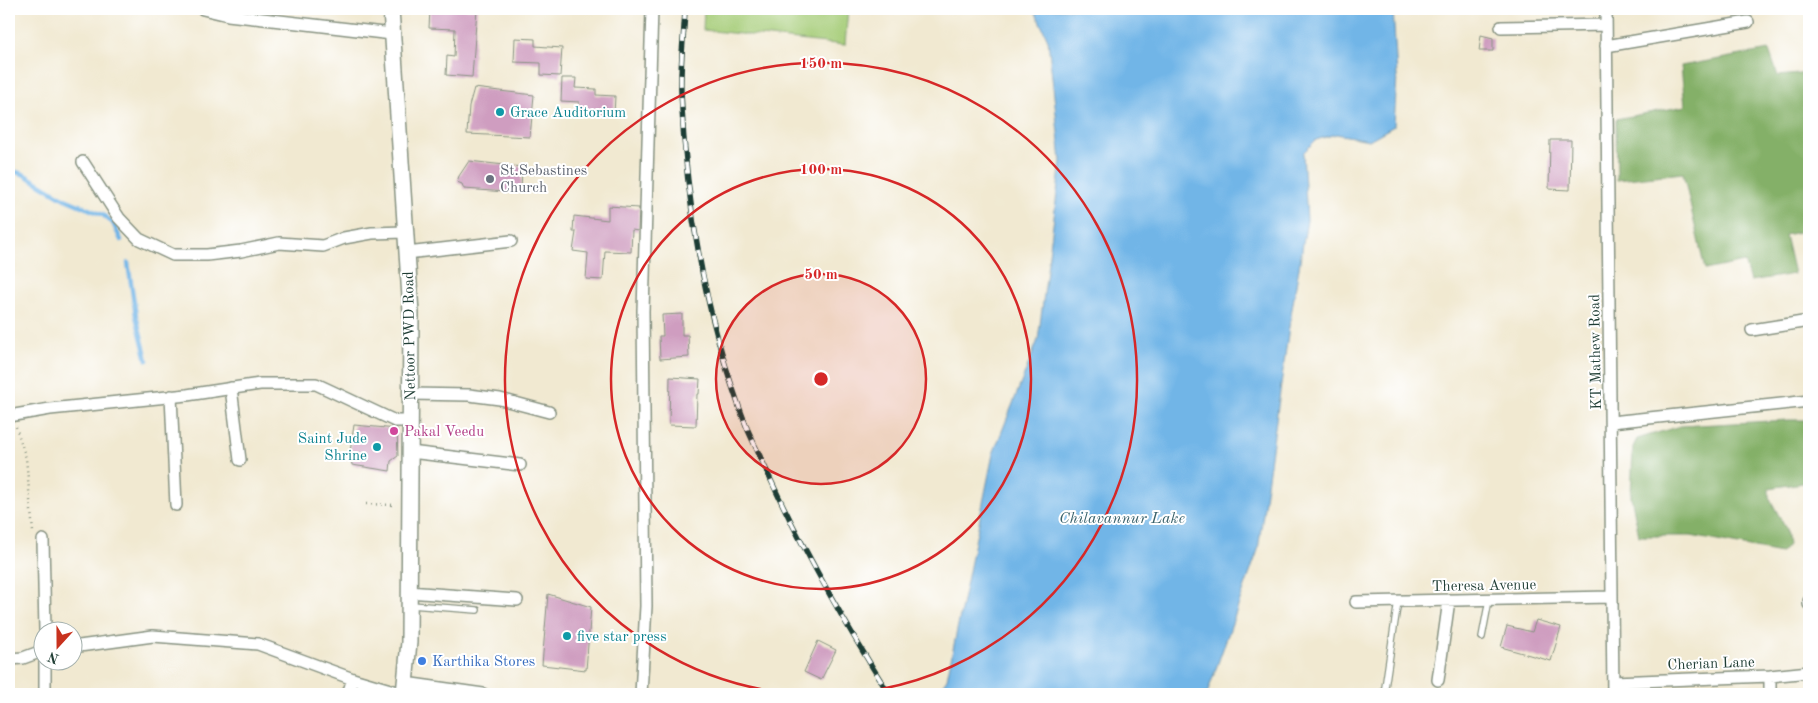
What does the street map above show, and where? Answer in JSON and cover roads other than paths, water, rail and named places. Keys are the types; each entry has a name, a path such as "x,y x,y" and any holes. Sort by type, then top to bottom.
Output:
{"street":[{"path":"204,9 228,15 392,34"},
{"name":"Nettoor PWD Road","path":"391,9 411,313 409,642 404,690"},
{"path":"641,694 646,606 643,311 652,9"},
{"name":"KT Mathew Road","path":"1606,9 1613,694"},
{"path":"1606,46 1748,22"},
{"path":"1501,27 1606,25"},
{"path":"84,162 119,218 139,239 174,254 207,254 279,243 324,246 344,238 372,233 405,232"},
{"path":"407,253 511,241"},
{"path":"1752,330 1809,321"},
{"path":"10,416 50,409 260,384 316,384 395,421 410,421"},
{"path":"231,388 240,460"},
{"path":"410,394 469,395 500,399 549,412"},
{"path":"171,396 176,505"},
{"path":"1611,422 1809,401"},
{"path":"410,452 520,465"},
{"path":"38,540 44,620"},
{"name":"Theresa Avenue","path":"1356,602 1612,597"},
{"path":"408,598 517,600"},
{"path":"1438,680 1449,600"},
{"path":"82,646 153,636 258,644 353,679 404,690 483,694"},
{"path":"9,659 23,658 32,655"},
{"path":"45,670 45,694"},
{"name":"Cherian Lane","path":"1613,682 1770,676 1809,672"},
{"path":"1770,676 1770,694"},
{"path":"348,694 353,679"}],"lane":[{"path":"408,598 477,610"},
{"path":"1482,637 1488,600"},
{"path":"1384,694 1398,601"}],"water":[{"name":"Chilavannur Lake","path":"1036,9 1393,9 1397,76 1394,126 1369,140 1336,134 1316,140 1303,153 1307,220 1289,327 1258,550 1207,694 936,694 947,679 993,454 1038,340 1061,161 1048,40"}],"waterway":[{"path":"9,170 23,174 65,199 103,215 113,223 121,240"},
{"path":"128,263 136,316 147,360"}],"railway":[{"path":"685,9 681,92 688,177 700,263 720,347 747,428 782,504 826,587 889,694"}],"place":[{"name":"Grace Auditorium","path":"500,112"},
{"name":"St.Sebastines Church","path":"490,179"},
{"name":"Pakal Veedu","path":"394,431"},
{"name":"Saint Jude Shrine","path":"377,447"},
{"name":"five star press","path":"567,636"},
{"name":"Karthika Stores","path":"422,661"}]}
